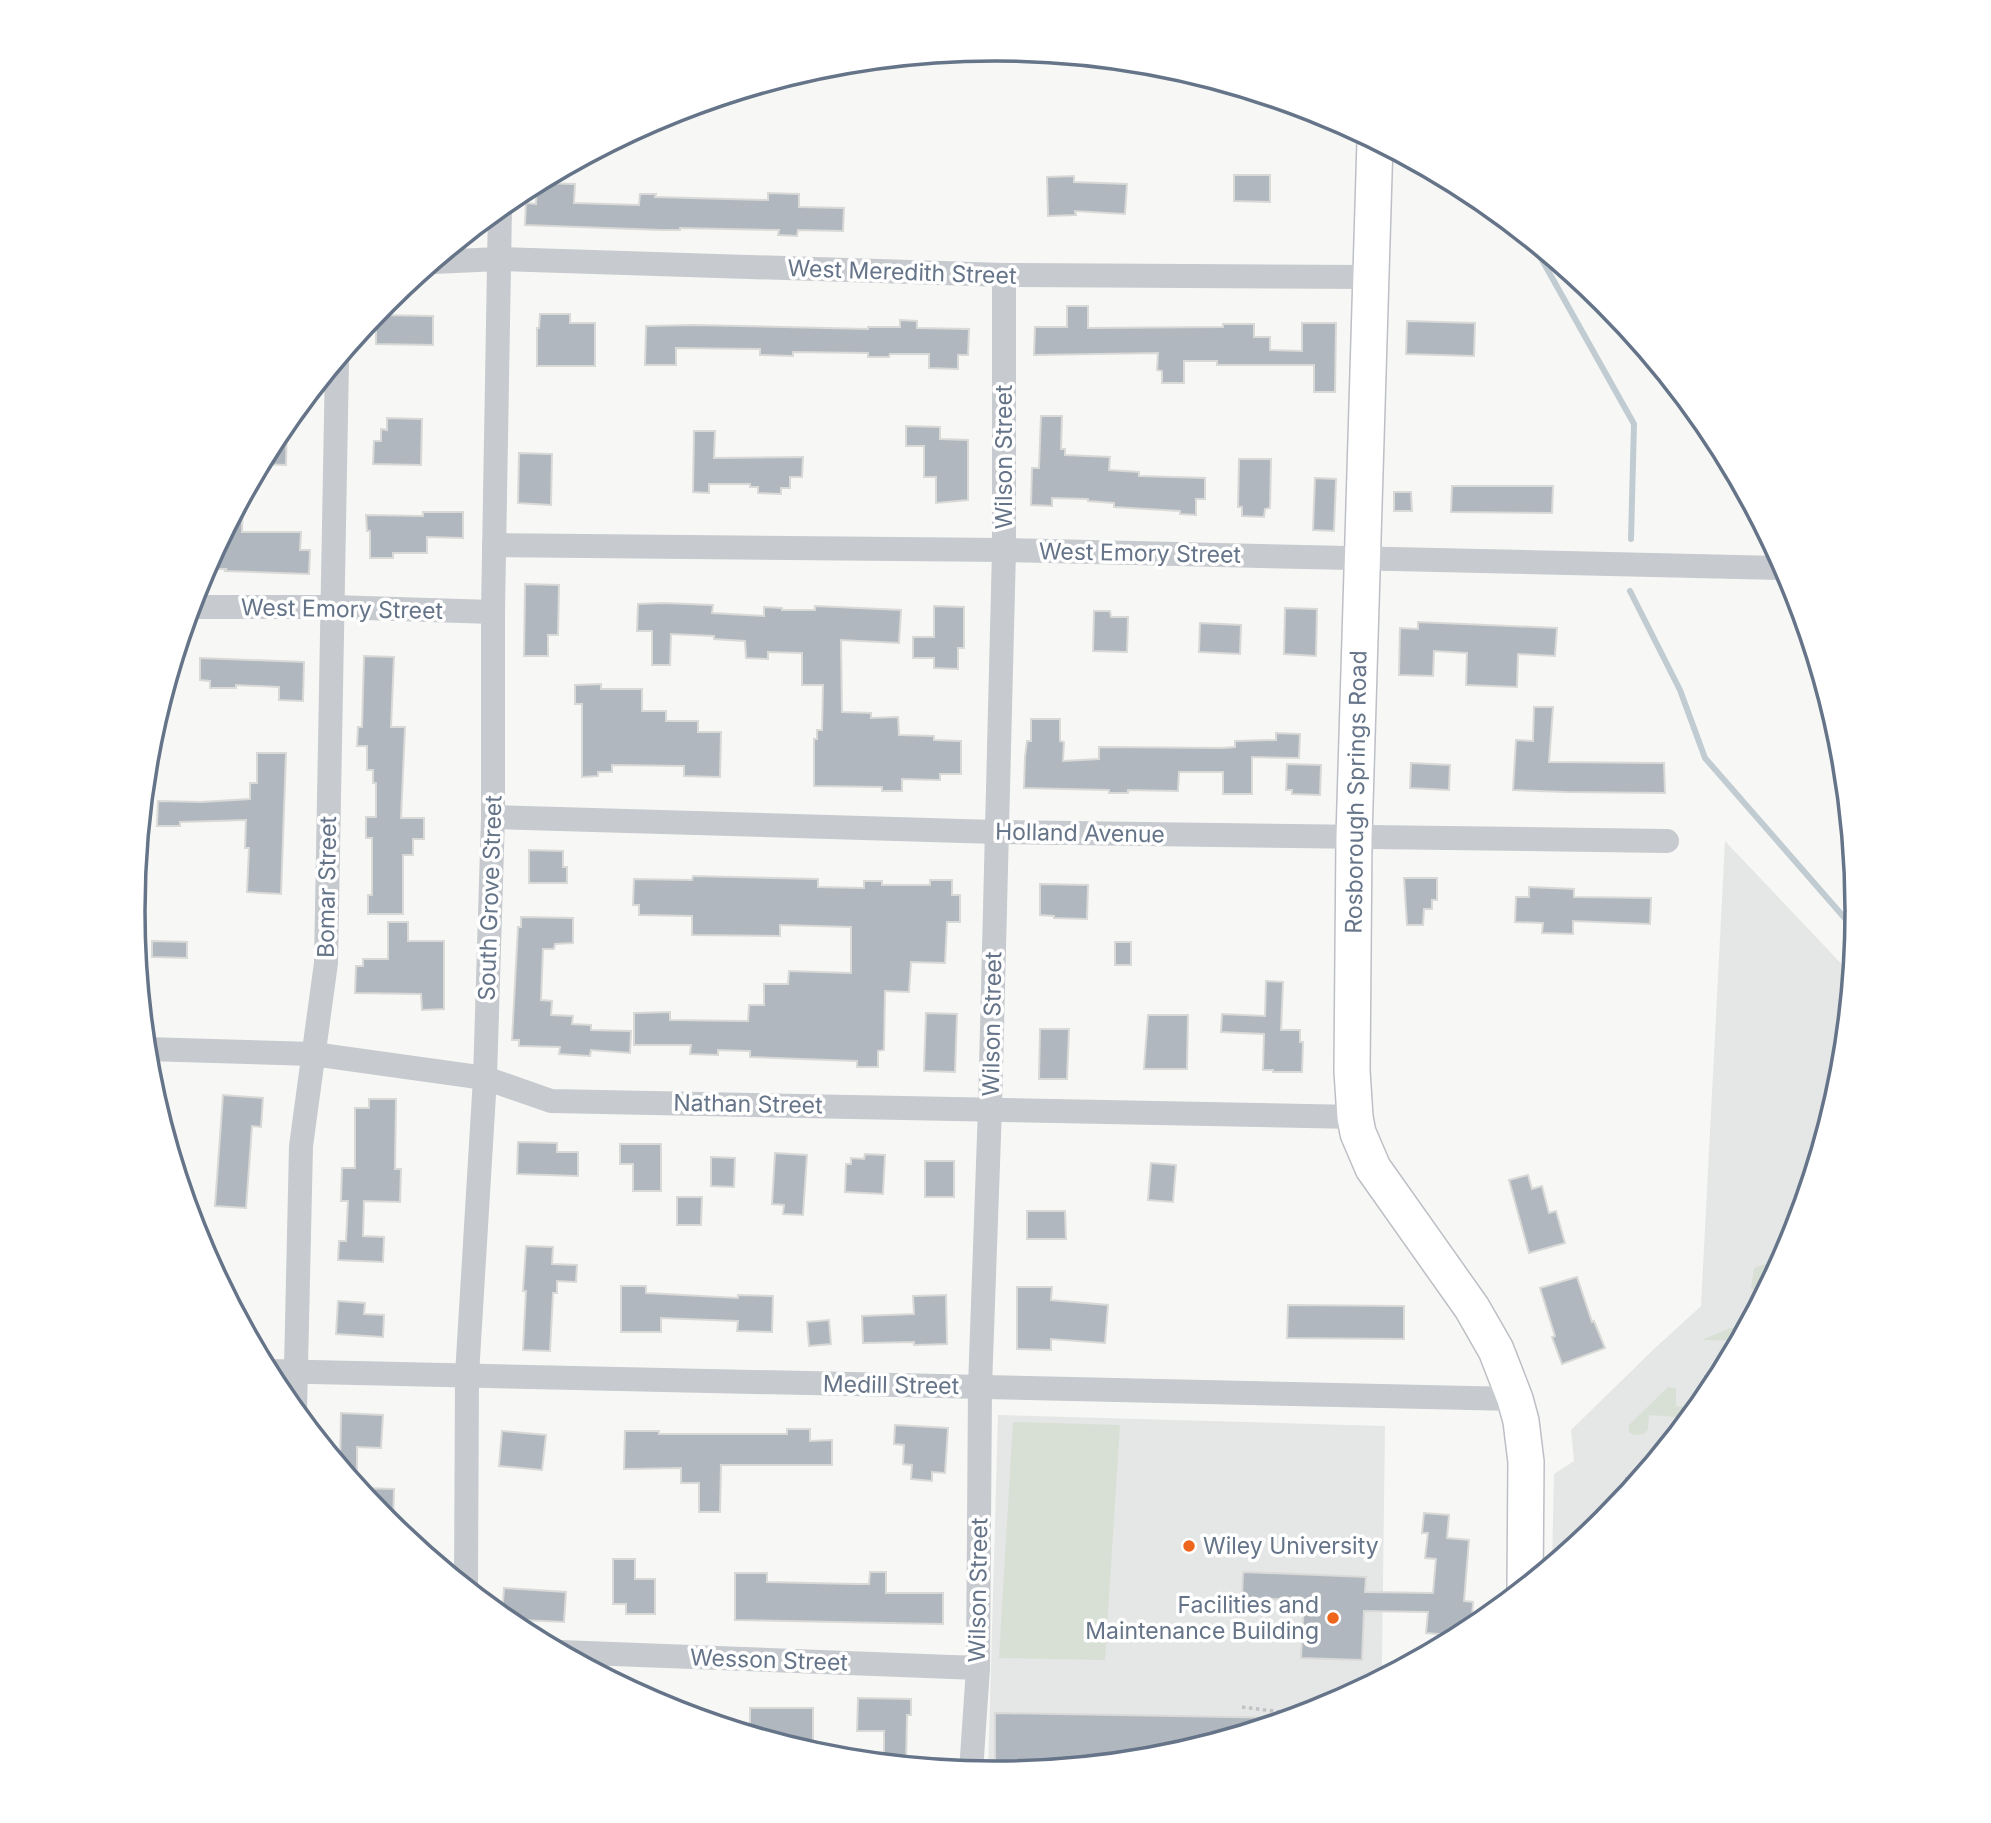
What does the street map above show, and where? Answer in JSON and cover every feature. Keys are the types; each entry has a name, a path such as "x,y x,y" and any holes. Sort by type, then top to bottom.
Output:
{"street":[{"name":"Rosborough Springs Road","path":"1375,150 1354,837 1352,1071 1355,1117 1373,1168 1479,1319 1496,1350 1515,1399 1521,1421 1526,1462 1525,1576"},
{"name":"South Grove Street","path":"466,1576 467,1375 485,1078 493,817 493,612 500,222"},
{"name":"West Meredith Street","path":"448,261 499,259 1004,275 1370,277"},
{"name":"Wilson Street","path":"972,1761 978,1668 980,1387 1004,550 1004,275"},
{"name":"Bomar Street","path":"295,1393 301,1146 326,963 337,375"},
{"name":"West Emory Street","path":"494,545 1004,550 1773,568"},
{"name":"West Emory Street","path":"202,607 333,607 493,612"},
{"name":"Holland Avenue","path":"493,817 996,832 1667,841"},
{"name":"Nathan Street","path":"157,1049 313,1054 485,1078 551,1101 1355,1117"},
{"name":"Medill Street","path":"281,1371 1515,1399"},
{"name":"Wesson Street","path":"579,1653 978,1668"}],"path":[{"path":"1242,1707 1282,1712"}],"shaded area":[{"path":"1725,841 1844,967 1838,1022 1817,1132 1781,1237 1732,1337 1670,1429 1635,1472 1597,1513 1552,1554 1554,1474 1574,1461 1571,1430 1701,1306"},
{"path":"1770,1262 1757,1291 1751,1288 1754,1268"},
{"path":"1737,1328 1730,1341 1702,1340"},
{"path":"1668,1387 1676,1388 1676,1406 1686,1407 1678,1417 1649,1415 1648,1429 1644,1434 1633,1435 1629,1432 1629,1425"},
{"name":"Wiley University","path":"998,1415 1385,1426 1382,1665 1388,1666 1321,1697 1216,1733 1106,1754 1051,1760 988,1762"},
{"path":"1013,1422 1120,1425 1105,1660 999,1658"}],"building":[{"path":"1234,175 1270,175 1270,202 1234,201"},
{"path":"1074,176 1074,182 1127,184 1125,214 1075,211 1076,215 1048,216 1047,177"},
{"path":"557,184 575,184 574,203 639,205 640,194 656,194 655,197 768,200 768,193 799,194 799,207 844,208 843,231 798,230 797,236 778,235 779,230 662,230 525,225 526,203 536,204 536,196"},
{"path":"1067,306 1088,306 1088,328 1223,327 1223,324 1254,324 1254,337 1270,337 1270,350 1302,351 1302,323 1336,323 1335,392 1314,392 1314,365 1217,365 1217,361 1184,361 1184,383 1162,383 1162,371 1157,370 1158,353 1034,355 1035,327 1067,327"},
{"path":"540,314 570,314 570,323 595,323 595,366 537,366 537,328"},
{"path":"389,315 433,316 433,345 376,344 376,329"},
{"path":"900,320 917,321 917,328 969,329 968,355 958,355 958,369 929,368 929,354 868,357 868,353 793,352 793,356 760,355 760,349 676,348 676,365 645,365 646,326 868,329 900,327"},
{"path":"1407,321 1475,323 1474,356 1406,354"},
{"path":"1041,416 1062,416 1061,449 1065,449 1065,455 1110,457 1109,470 1139,472 1139,476 1205,478 1205,499 1196,499 1196,515 1180,514 1180,511 1114,507 1114,503 1088,499 1052,498 1052,506 1031,505 1032,468 1039,468"},
{"path":"387,418 422,419 421,465 373,464 374,441 381,441 381,429 387,430"},
{"path":"906,426 940,427 940,439 968,440 968,500 936,503 936,477 924,477 924,446 906,446"},
{"path":"694,431 715,431 714,458 803,457 802,477 790,477 790,488 781,488 781,494 758,493 758,487 750,487 750,484 709,484 709,493 693,492"},
{"path":"287,443 286,465 273,464"},
{"path":"519,453 552,454 551,505 518,503"},
{"path":"1239,459 1271,459 1270,508 1265,509 1264,517 1242,516 1242,507 1238,507"},
{"path":"1315,478 1336,479 1334,531 1313,530"},
{"path":"1452,486 1553,486 1552,513 1451,512"},
{"path":"1394,492 1411,492 1412,511 1394,511"},
{"path":"423,512 463,512 463,538 427,537 427,553 393,553 393,558 370,558 370,531 367,531 366,515 423,516"},
{"path":"242,517 242,532 301,532 300,550 310,550 309,574 225,571 226,569 218,569"},
{"path":"525,584 559,585 558,635 548,635 548,656 524,656"},
{"path":"638,604 713,605 712,613 764,616 764,607 782,610 815,610 815,606 901,610 899,643 841,640 842,712 871,713 871,718 898,717 899,735 934,736 934,740 961,741 961,774 940,774 940,780 902,779 902,791 882,791 882,787 814,786 814,739 817,739 817,730 822,730 823,685 802,685 802,653 768,652 768,659 746,658 745,641 671,634 670,665 652,665 652,631 637,631"},
{"path":"934,606 964,607 964,648 958,648 958,669 934,668 934,658 913,658 913,637 934,637"},
{"path":"1285,608 1317,609 1316,656 1284,654"},
{"path":"1094,611 1110,611 1111,617 1128,617 1127,652 1093,651"},
{"path":"1418,622 1557,628 1555,656 1518,654 1517,687 1466,685 1467,653 1434,651 1433,676 1399,675 1400,628 1418,629"},
{"path":"1200,623 1241,625 1240,654 1199,652"},
{"path":"364,656 394,657 391,727 405,727 401,818 424,818 424,839 413,839 413,855 403,855 403,914 368,914 368,895 372,895 372,838 366,838 366,817 376,817 376,783 373,783 373,770 367,770 367,746 357,746 358,727 362,727"},
{"path":"200,658 304,662 303,701 279,700 279,687 236,685 236,688 210,688 210,681 200,680"},
{"path":"601,684 601,689 642,689 642,711 666,711 666,721 698,721 698,732 721,732 720,777 684,776 684,766 612,765 612,772 598,772 598,776 582,777 582,704 575,704 575,685"},
{"path":"1534,707 1553,707 1549,762 1664,763 1665,793 1513,790 1516,740 1533,741"},
{"path":"1031,719 1060,719 1060,741 1064,742 1063,761 1099,759 1099,747 1223,748 1235,747 1235,741 1276,740 1276,733 1300,734 1299,758 1252,757 1252,794 1223,794 1223,772 1179,772 1178,791 1128,790 1128,793 1109,793 1109,790 1024,788 1027,741 1031,741"},
{"path":"257,753 286,753 281,894 247,892 249,848 245,848 246,820 180,822 180,826 157,826 158,801 250,799 250,783 257,783"},
{"path":"1411,763 1450,765 1449,790 1410,788"},
{"path":"1287,764 1321,765 1320,795 1292,794 1292,790 1286,790"},
{"path":"529,850 563,851 567,883 529,883"},
{"path":"693,876 818,879 818,887 864,888 864,881 882,881 882,885 930,885 930,880 952,880 952,895 960,895 960,922 947,922 945,963 911,962 909,992 885,991 884,1050 878,1051 878,1067 857,1067 857,1061 750,1057 750,1051 718,1050 718,1055 690,1054 691,1045 634,1045 634,1013 670,1012 670,1020 748,1021 749,1005 764,1005 764,984 788,984 789,971 851,973 851,927 780,925 780,936 692,935 692,916 639,915 639,905 633,905 634,879 692,880"},
{"path":"1404,878 1437,878 1437,900 1432,900 1432,909 1424,909 1423,925 1407,925"},
{"path":"1040,884 1088,885 1087,919 1040,915"},
{"path":"1529,887 1574,889 1574,897 1651,898 1650,924 1573,921 1573,934 1542,933 1543,923 1515,922 1516,897 1529,897"},
{"path":"521,917 573,918 573,943 555,944 554,949 543,949 541,1000 552,1001 551,1015 573,1016 572,1024 591,1025 591,1030 631,1031 630,1053 591,1050 590,1056 559,1054 560,1047 519,1046 519,1040 512,1040 518,927 521,927"},
{"path":"388,922 408,922 408,941 444,941 444,1009 422,1010 421,994 355,993 356,966 363,966 363,959 388,959"},
{"path":"152,941 187,942 187,958 152,957"},
{"path":"1115,942 1131,942 1131,965 1115,965"},
{"path":"1266,981 1283,982 1281,1030 1300,1030 1300,1042 1303,1042 1302,1072 1263,1070 1264,1034 1221,1032 1222,1014 1265,1016"},
{"path":"926,1013 957,1014 955,1072 924,1071"},
{"path":"1148,1015 1188,1015 1187,1069 1144,1069"},
{"path":"1040,1029 1069,1029 1067,1079 1039,1079"},
{"path":"223,1095 263,1098 261,1127 252,1126 246,1208 215,1206"},
{"path":"369,1099 396,1099 395,1169 401,1169 400,1202 364,1201 363,1236 384,1237 383,1262 338,1260 339,1241 346,1241 348,1201 341,1201 342,1168 355,1168 355,1108 369,1108"},
{"path":"518,1142 557,1143 557,1152 578,1152 578,1176 517,1174"},
{"path":"620,1144 661,1144 661,1191 633,1191 633,1164 620,1164"},
{"path":"775,1153 807,1155 803,1215 783,1214 784,1205 772,1204"},
{"path":"865,1154 885,1155 883,1194 845,1192 846,1164 851,1164 851,1158 864,1159"},
{"path":"711,1157 735,1158 734,1187 711,1186"},
{"path":"925,1161 954,1161 954,1197 925,1197"},
{"path":"1151,1163 1176,1165 1173,1202 1148,1200"},
{"path":"1528,1175 1532,1189 1542,1186 1549,1213 1556,1211 1565,1243 1529,1253 1509,1180"},
{"path":"677,1197 702,1197 701,1225 677,1225"},
{"path":"1027,1211 1065,1211 1066,1239 1027,1239"},
{"path":"526,1246 553,1247 552,1264 577,1265 576,1282 557,1281 557,1293 553,1293 550,1351 523,1350"},
{"path":"1577,1277 1592,1322 1594,1321 1605,1348 1562,1364 1540,1288"},
{"path":"621,1286 646,1286 646,1293 738,1298 738,1295 773,1296 772,1332 737,1331 738,1321 661,1318 661,1332 621,1332"},
{"path":"1017,1287 1052,1287 1051,1300 1108,1305 1105,1343 1051,1339 1051,1350 1017,1349"},
{"path":"946,1295 947,1344 863,1343 862,1316 914,1314 913,1296"},
{"path":"338,1301 365,1303 364,1314 384,1315 383,1337 336,1334"},
{"path":"1288,1305 1404,1306 1404,1339 1287,1338"},
{"path":"829,1320 831,1344 809,1346 807,1322"},
{"path":"341,1413 383,1415 381,1448 357,1447 357,1473 340,1453"},
{"path":"895,1425 948,1428 945,1473 932,1472 932,1481 911,1479 912,1465 903,1464 904,1445 894,1444"},
{"path":"787,1429 810,1429 810,1441 832,1440 832,1465 721,1465 720,1512 699,1512 699,1483 681,1483 681,1468 624,1469 625,1431 659,1431 659,1434 787,1434"},
{"path":"502,1431 546,1435 542,1470 499,1466"},
{"path":"371,1488 394,1489 393,1512"},
{"path":"1424,1513 1449,1515 1447,1538 1469,1540 1464,1601 1473,1602 1472,1615 1442,1634 1426,1633 1428,1612 1364,1611 1362,1660 1301,1658 1304,1600 1242,1598 1243,1572 1366,1577 1365,1592 1433,1593 1436,1559 1425,1558 1428,1533 1422,1533"},
{"path":"613,1559 635,1559 635,1579 655,1579 655,1614 626,1614 626,1604 613,1604"},
{"path":"870,1572 886,1572 886,1593 943,1593 943,1624 735,1620 735,1573 767,1573 767,1582 869,1584"},
{"path":"504,1588 566,1592 564,1622 526,1620 503,1604"},
{"path":"858,1698 911,1699 911,1715 907,1715 906,1756 884,1754 884,1731 857,1731"},
{"path":"750,1708 813,1708 813,1741 750,1725"},
{"path":"995,1713 1267,1718 1216,1733 1106,1754 995,1762"}],"waterway":[{"path":"1543,261 1634,424 1631,539"},
{"path":"1630,591 1680,690 1705,758 1846,919"}],"place":[{"name":"Wiley University","path":"1189,1546"},
{"name":"Facilities and Maintenance Building","path":"1333,1618"}]}
